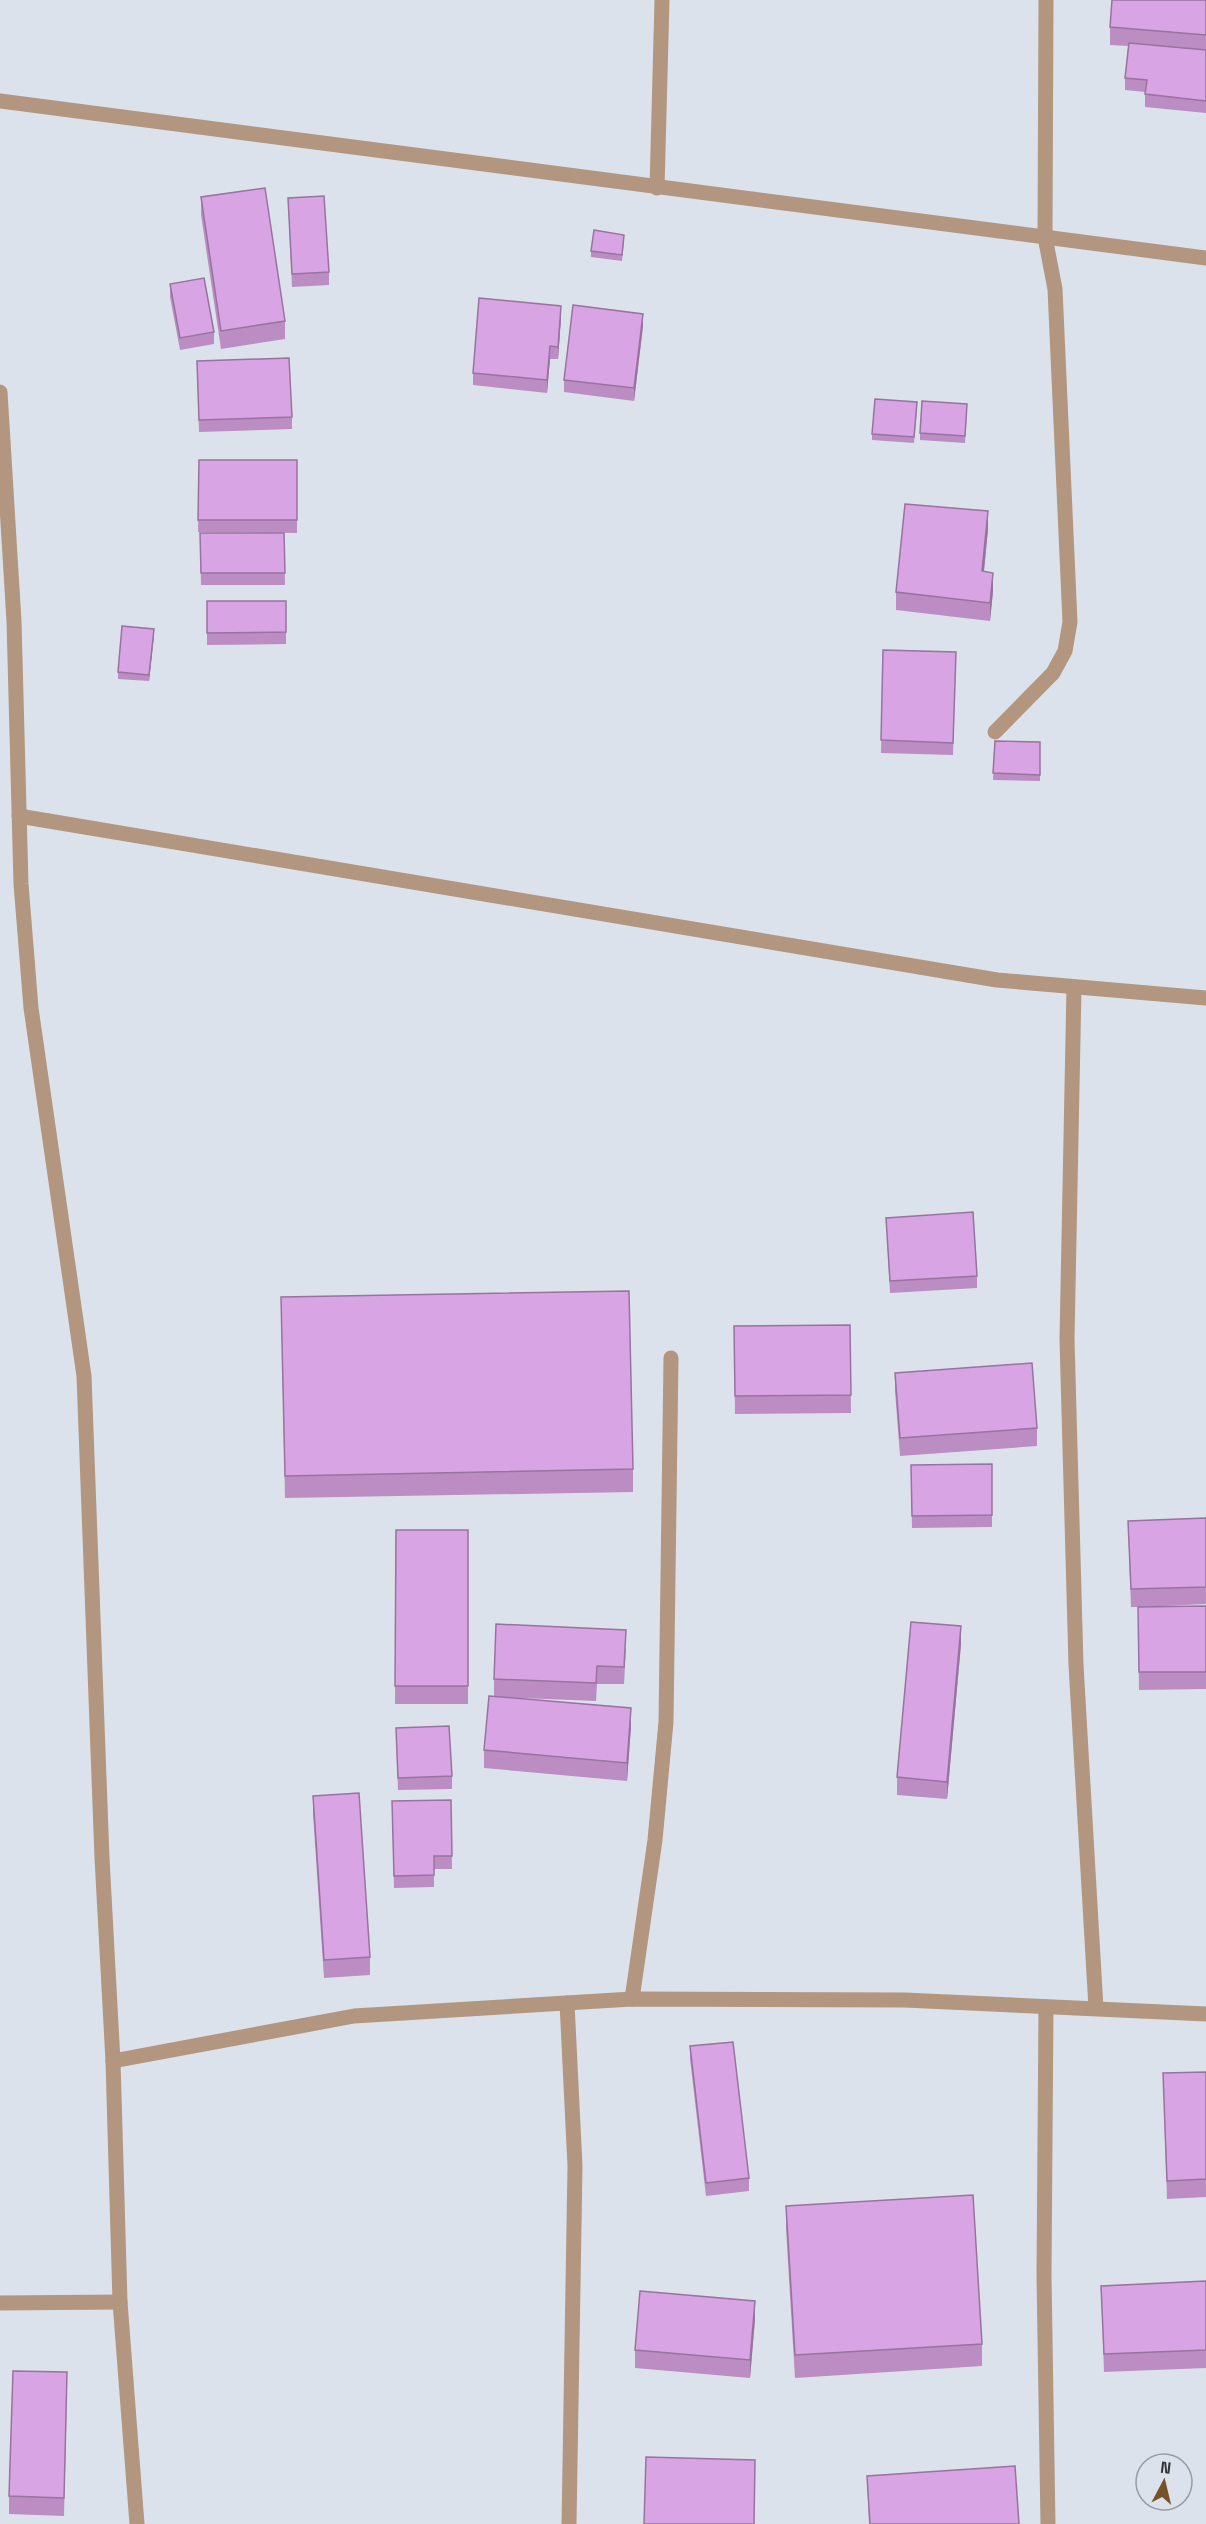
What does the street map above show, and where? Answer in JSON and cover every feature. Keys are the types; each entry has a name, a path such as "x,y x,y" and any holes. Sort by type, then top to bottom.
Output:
{"street":[{"path":"657,188 662,0"},
{"path":"995,732 1053,673 1065,651 1070,622 1055,289 1045,237 1046,0"},
{"path":"0,101 1206,258"},
{"path":"0,392 3,492 14,621 21,884 31,1008 84,1376 102,1857 113,2061 120,2302 137,2524"},
{"path":"19,816 974,977 1206,998"},
{"path":"1074,987 1066,1339 1076,1665 1096,2008"},
{"path":"632,1999 655,1840 666,1722 671,1358"},
{"path":"113,2061 354,2016 632,1999 905,2000 1206,2014"},
{"path":"567,2003 575,2166 569,2524"},
{"path":"1046,2007 1044,2275 1048,2524"},
{"path":"0,2303 120,2302"}],"building":[{"path":"1112,0 1206,0 1206,35 1110,27"},
{"path":"1129,43 1206,50 1206,101 1145,94 1147,80 1125,78"},
{"path":"265,188 285,321 221,331 201,197"},
{"path":"324,196 329,272 292,274 288,198"},
{"path":"594,230 624,235 622,255 591,251"},
{"path":"204,278 214,332 180,338 170,284"},
{"path":"479,298 561,306 558,347 550,346 547,380 473,373"},
{"path":"573,305 643,314 634,388 564,380"},
{"path":"289,358 292,417 199,420 197,361"},
{"path":"875,399 917,402 914,437 872,434"},
{"path":"922,401 967,404 965,436 920,433"},
{"path":"199,460 297,460 297,520 198,520"},
{"path":"905,504 988,511 982,571 993,573 990,603 896,592"},
{"path":"200,533 284,533 285,573 201,573"},
{"path":"207,601 286,601 286,632 207,633"},
{"path":"122,626 154,629 149,675 118,672"},
{"path":"883,650 956,652 953,743 881,740"},
{"path":"995,741 1040,742 1040,775 993,773"},
{"path":"973,1212 977,1276 890,1281 886,1218"},
{"path":"629,1291 633,1469 285,1476 281,1297"},
{"path":"850,1325 851,1395 735,1396 734,1326"},
{"path":"1032,1363 1037,1428 900,1438 895,1373"},
{"path":"992,1464 992,1515 912,1516 911,1465"},
{"path":"1206,1518 1206,1587 1131,1589 1128,1521"},
{"path":"396,1530 468,1530 468,1686 395,1686"},
{"path":"1206,1606 1206,1672 1139,1672 1138,1607"},
{"path":"911,1622 961,1626 947,1782 897,1777"},
{"path":"496,1624 626,1630 624,1667 597,1666 596,1683 494,1679"},
{"path":"489,1696 631,1708 627,1763 484,1750"},
{"path":"449,1726 452,1776 398,1778 396,1728"},
{"path":"359,1793 370,1957 324,1960 313,1796"},
{"path":"451,1800 452,1856 434,1856 434,1875 394,1876 392,1801"},
{"path":"733,2042 749,2178 706,2183 690,2046"},
{"path":"1206,2072 1206,2179 1167,2181 1163,2073"},
{"path":"973,2195 982,2344 795,2355 786,2206"},
{"path":"1206,2281 1206,2350 1104,2354 1101,2286"},
{"path":"640,2291 755,2301 750,2360 635,2350"},
{"path":"13,2371 67,2372 64,2498 9,2496"},
{"path":"646,2457 755,2460 754,2524 644,2524"},
{"path":"1015,2466 1019,2524 870,2524 867,2476"}]}
